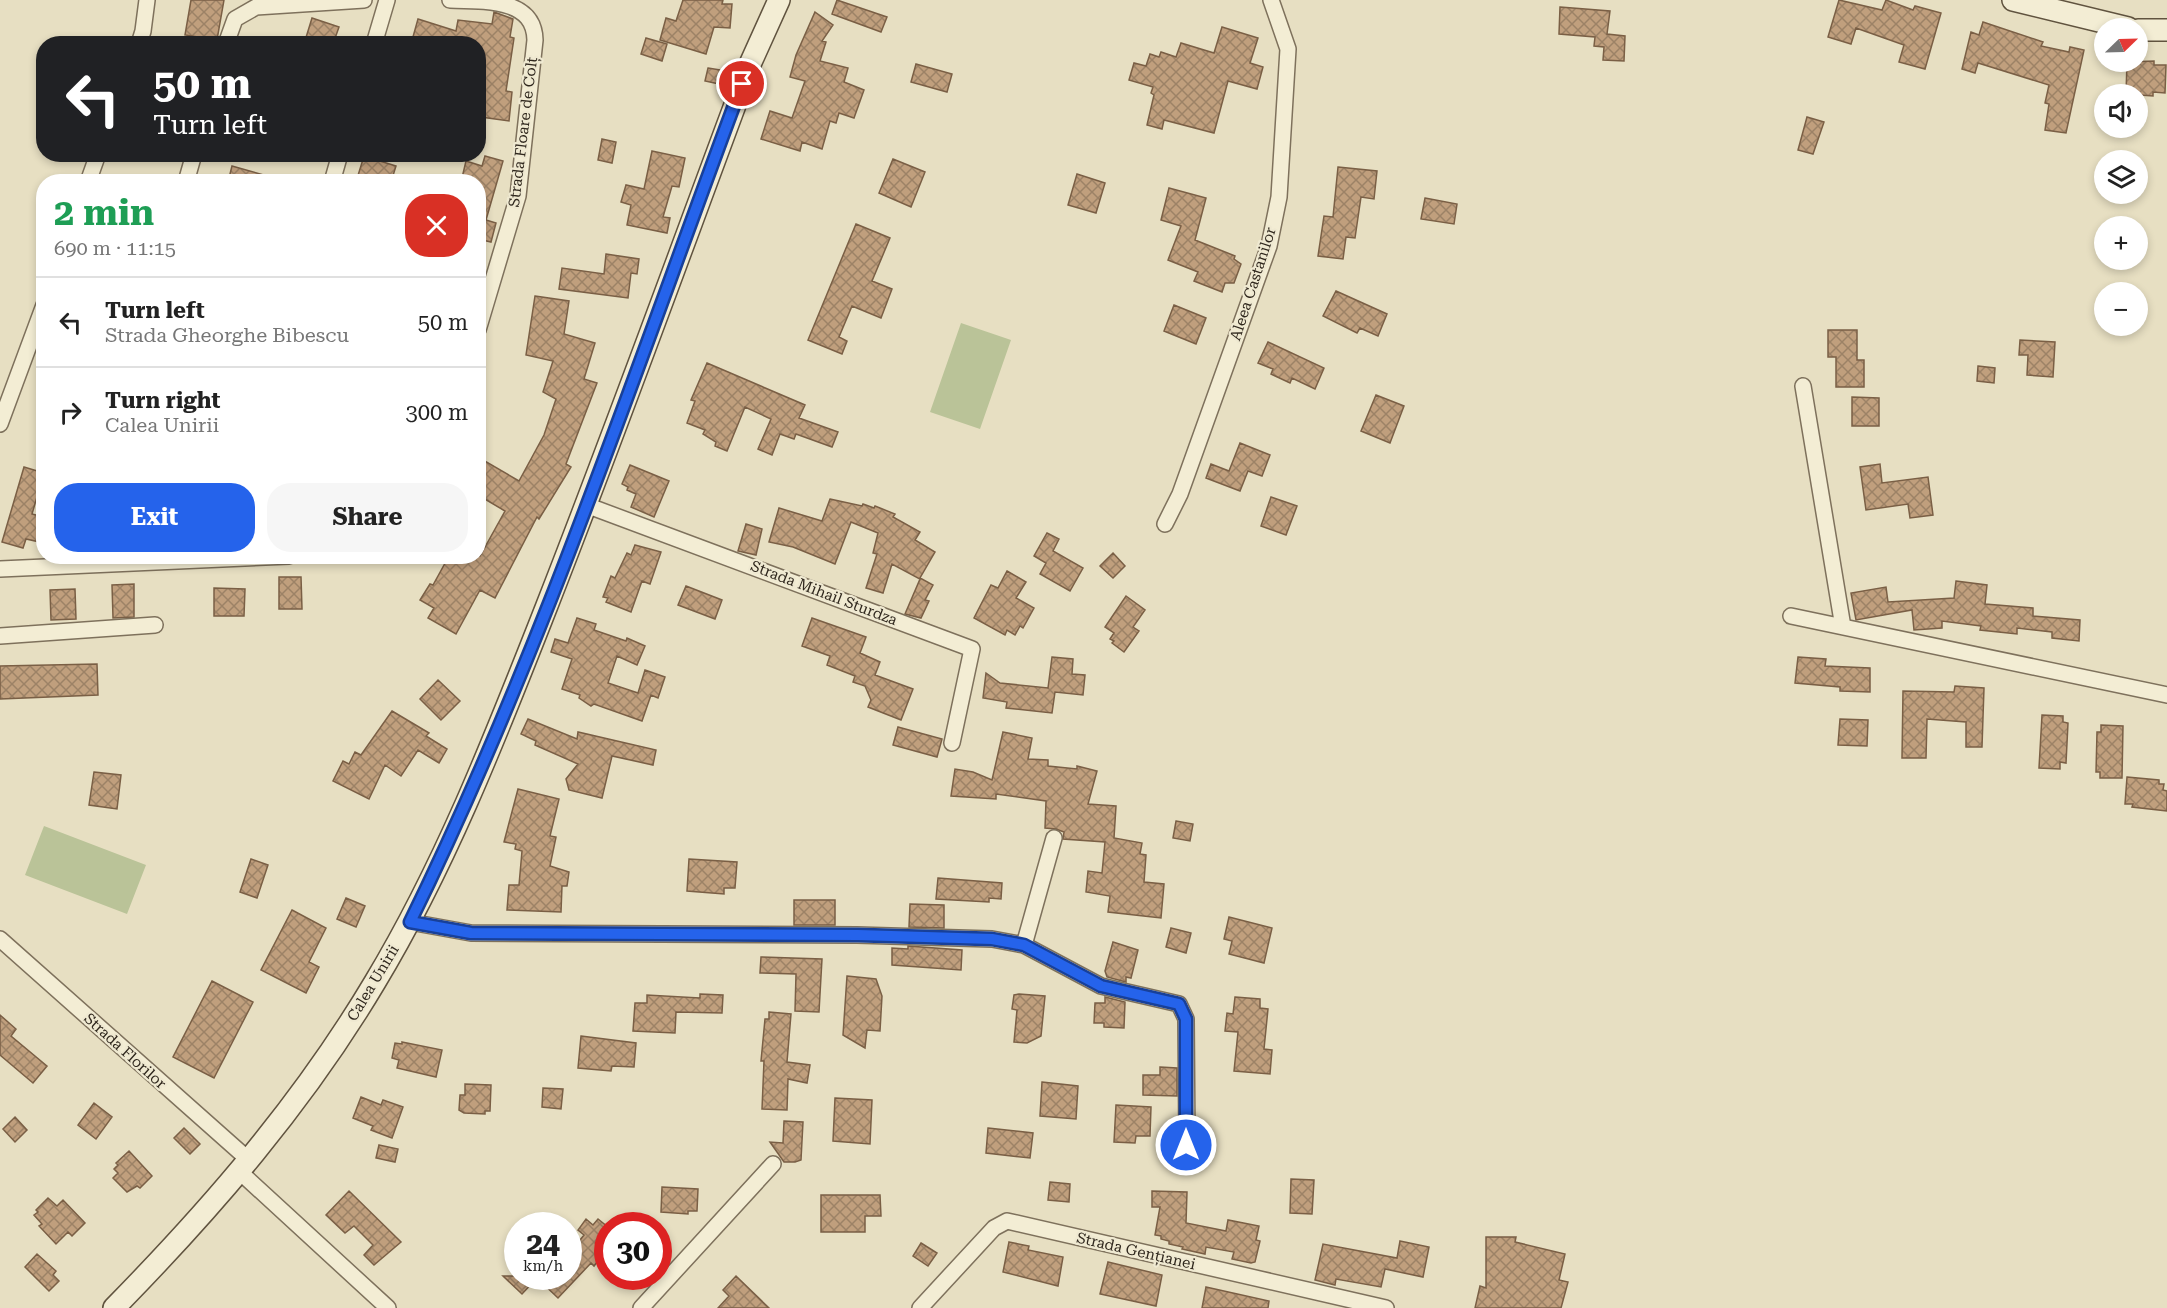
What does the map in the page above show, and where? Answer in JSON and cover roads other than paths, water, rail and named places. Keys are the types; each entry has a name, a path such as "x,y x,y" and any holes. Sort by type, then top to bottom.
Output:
{"main road":[{"name":"Calea Unirii","path":"114,1308 245,1167 325,1061 410,922 492,744 586,505 751,62 779,0"},
{"path":"2013,0 2094,20"},
{"path":"2148,30 2167,30"}],"street":[{"path":"140,36 147,0"},
{"path":"228,36 235,20 256,6 364,0"},
{"path":"376,36 387,0"},
{"name":"Strada Floare de Colț","path":"450,0 515,2 525,8 535,23 518,196 486,303"},
{"name":"Aleea Castanilor","path":"1165,524 1180,494 1269,246 1275,217 1285,122 1288,49 1270,0"},
{"path":"0,424 36,327"},
{"path":"1803,386 1843,627"},
{"name":"Strada Mihail Sturdza","path":"586,505 972,649 952,743"},
{"path":"0,569 49,564"},
{"path":"1791,616 2167,695"},
{"path":"0,636 155,625"},
{"path":"1024,945 1054,838"},
{"path":"410,922 471,933 869,935 992,939 1024,945 1101,986 1179,1004 1186,1019 1186,1145"},
{"name":"Strada Florilor","path":"0,939 245,1167 387,1308"},
{"path":"641,1308 773,1164"},
{"name":"Strada Gențianei","path":"920,1308 994,1228 1007,1221 1386,1308"}]}
